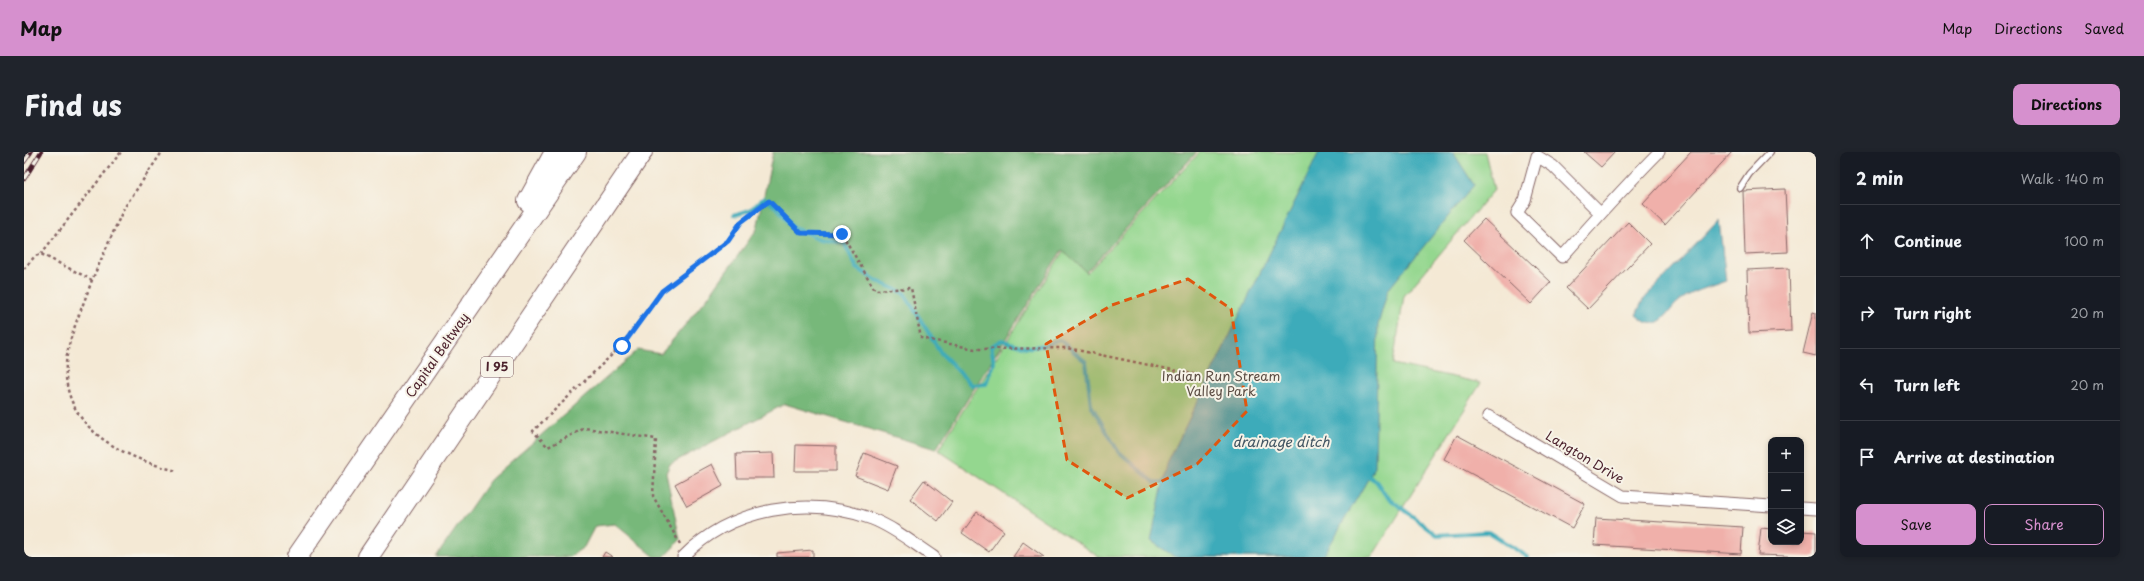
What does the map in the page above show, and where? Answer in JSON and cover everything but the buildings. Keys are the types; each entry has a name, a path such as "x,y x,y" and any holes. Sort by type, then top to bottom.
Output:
{"highway":[{"path":"461,320 556,152"},
{"name":"Capital Beltway","path":"297,557 576,152"},
{"name":"I 95","path":"368,557 642,152"},
{"path":"626,176 645,152"}],"street":[{"path":"1600,213 1553,166 1537,156 1525,200 1517,213 1562,257 1600,213 1659,152"},
{"name":"Langton Drive","path":"1488,416 1623,496 1768,506"},
{"path":"684,556 703,540 741,519 763,512 805,507 848,512 873,520 892,529 934,557"},
{"path":"1804,508 1816,509"}],"lane":[{"path":"1740,188 1749,174 1770,152"}],"path":[{"path":"24,269 35,256 41,254 121,152"},
{"path":"162,152 124,208 92,280 67,354 65,379 70,398 84,422 105,441 133,458 177,471"},
{"path":"684,556 653,496 656,439 585,428 548,447 534,431 622,346 662,291 728,241 741,222 769,201 801,233 842,234 875,290 911,288 921,338 975,349 1067,348 1202,376"},
{"path":"41,254 92,280"}],"highlighted area":[{"path":"1188,279 1231,309 1247,411 1197,464 1127,498 1067,460 1046,344 1112,305"}],"green space":[{"path":"773,152 1197,152 1086,272 1062,250 936,449 785,404 670,464 666,473 680,540 664,557 655,557 615,524 595,526 584,547 569,557 436,557 490,480 638,350 661,354 708,297 757,229"},
{"name":"Indian Run Stream Valley Park","path":"1200,152 1485,152 1494,190 1404,296 1393,364 1481,383 1372,557 1099,557 938,450 1064,250 1087,273"}],"water":[{"name":"drainage ditch","path":"1319,152 1453,152 1474,185 1388,290 1378,325 1375,467 1323,557 1175,557 1151,541 1167,464"},
{"path":"1719,220 1726,281 1687,296 1676,304 1664,318 1658,322 1647,323 1636,315 1643,300"}],"waterway":[{"path":"734,215 750,210 764,198 777,207 792,227 820,239 844,243 857,268 877,281 904,293 941,353 972,385 986,384 994,362 991,346 1002,340 1025,347 1037,347 1060,340 1086,362 1091,405 1118,451 1155,483 1168,481"},
{"path":"1365,474 1376,481 1386,496 1437,535 1488,532 1528,557"}],"railway":[{"path":"24,162 31,152"},
{"path":"24,179 41,152"}],"route":[{"path":"622,346 662,291 728,241 741,222 769,201 801,233 842,234"}]}
